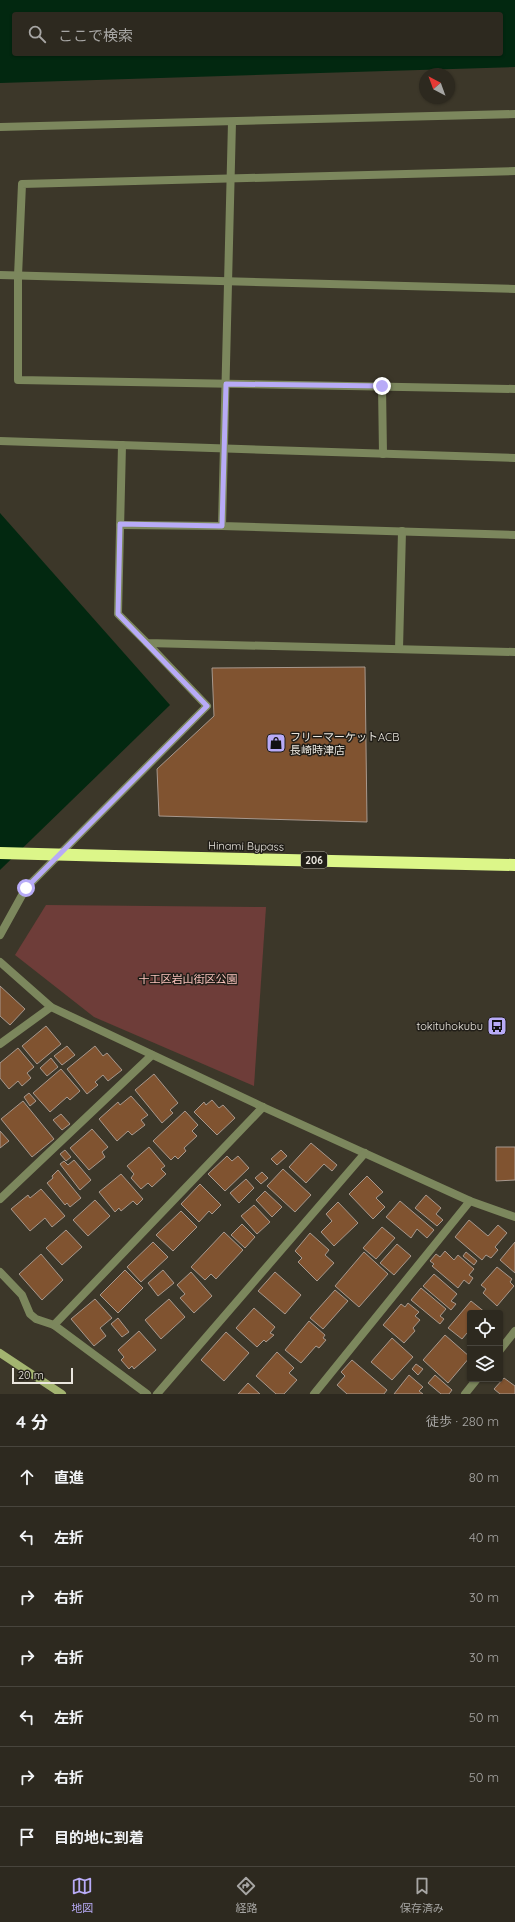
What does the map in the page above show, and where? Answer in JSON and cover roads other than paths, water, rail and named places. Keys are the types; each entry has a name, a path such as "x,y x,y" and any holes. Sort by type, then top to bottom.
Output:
{"highway":[{"name":"Hinami Bypass","path":"0,853 515,865"}],"main road":[{"path":"0,1353 62,1394"}],"street":[{"path":"0,127 515,114"},
{"path":"222,526 232,122"},
{"path":"515,172 22,184 18,276 18,380 515,389"},
{"path":"0,275 515,289"},
{"path":"382,386 384,454"},
{"path":"0,441 515,458"},
{"path":"0,935 26,888 207,706 118,614 122,445"},
{"path":"120,524 515,535"},
{"path":"399,649 402,532"},
{"path":"147,643 515,652"},
{"path":"0,962 51,1007 263,1107 470,1201 515,1217"},
{"path":"0,1044 51,1007"},
{"path":"0,1199 152,1055"},
{"path":"54,1326 263,1107"},
{"path":"157,1394 365,1153"},
{"path":"314,1394 470,1201"},
{"path":"0,1272 22,1295 30,1314 36,1319 54,1326 146,1394"},
{"path":"503,1346 515,1331"},
{"path":"465,1394 475,1382"}],"place":[{"name":"フリーマーケットACB 長崎時津店","path":"276,743"},
{"name":"tokituhokubu","path":"497,1026"}],"park label":[{"name":"十工区岩山街区公園","path":"188,979"}]}
